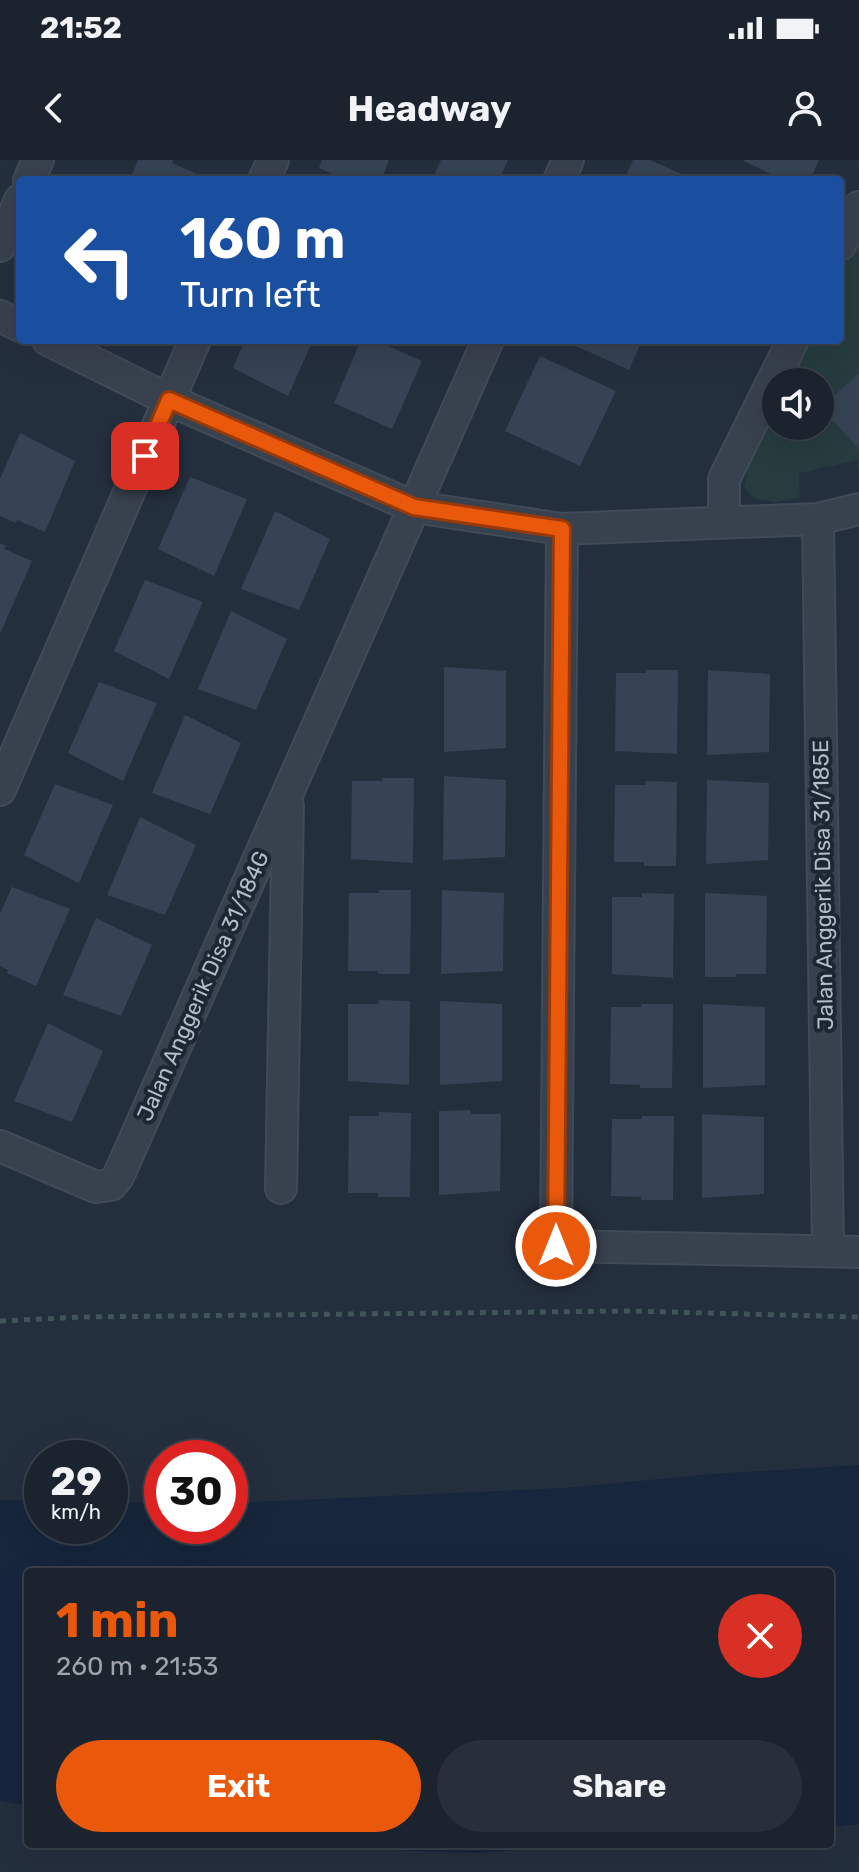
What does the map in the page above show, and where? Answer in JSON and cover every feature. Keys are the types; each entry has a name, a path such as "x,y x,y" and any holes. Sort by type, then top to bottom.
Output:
{"street":[{"path":"844,237 859,207"},
{"path":"0,246 16,209"},
{"path":"56,344 169,400 414,507 562,529 818,519 859,509"},
{"path":"0,790 193,344"},
{"name":"Jalan Anggerik Disa 31/184G","path":"0,1146 96,1187 111,1185 118,1177 486,344"},
{"path":"724,521 724,479 791,344"},
{"name":"Jalan Anggerik Disa 31/185E","path":"818,519 828,1251"},
{"path":"562,529 556,1246 859,1252"},
{"name":"Jalan Anggerik Disa 31/184G","path":"281,1188 288,794"}],"path":[{"path":"0,1321 83,1317 631,1311 859,1317"}],"green space":[{"path":"859,236 859,478 857,460 799,473 800,498 774,502 754,499 744,487 748,467 762,438 762,440 834,440 834,368 796,368 807,344 844,344 844,267"}],"water":[{"path":"859,1465 859,1824 834,1827 834,1568 24,1568 24,1805 0,1801 0,1500 24,1501 24,1544 128,1544 128,1502 144,1503 144,1544 248,1544 248,1502 565,1488 712,1474"},
{"path":"336,1848 545,1848 474,1853"}],"building":[{"path":"138,160 173,160 172,163 199,175 199,176 132,176"},
{"path":"322,160 389,160 383,176 338,176 319,168"},
{"path":"441,160 508,160 501,176 434,176"},
{"path":"633,160 650,160 686,176 626,176"},
{"path":"742,160 819,160 812,176 775,176"},
{"path":"243,344 311,344 288,396 233,368"},
{"path":"359,344 384,344 422,361 392,429 334,403"},
{"path":"572,344 640,344 629,370"},
{"path":"540,356 616,391 580,466 505,431"},
{"path":"858,374 859,449 834,422 834,396"},
{"path":"20,433 75,461 45,532 0,516 0,479"},
{"path":"190,477 247,499 214,576 158,549"},
{"path":"275,511 330,539 299,610 241,589"},
{"path":"0,543 6,546 4,549 32,561 0,634"},
{"path":"145,580 203,602 169,679 114,651"},
{"path":"231,611 287,639 256,710 198,689"},
{"path":"444,667 506,671 506,748 444,752"},
{"path":"646,670 678,670 677,754 615,751 616,673 646,673"},
{"path":"708,670 770,674 769,752 707,755"},
{"path":"99,682 157,703 123,781 68,753"},
{"path":"185,715 241,743 210,814 152,793"},
{"path":"444,776 506,780 505,857 443,860"},
{"path":"382,778 414,778 413,863 351,859 352,781 382,781"},
{"path":"707,780 769,783 768,860 706,864"},
{"path":"645,781 677,782 676,866 614,862 615,785 646,785"},
{"path":"55,784 113,805 79,883 24,855"},
{"path":"140,817 196,845 165,915 107,895"},
{"path":"12,887 70,909 36,986 7,973 8,970 0,966 0,914"},
{"path":"379,890 411,890 410,974 348,971 349,893 379,893"},
{"path":"442,890 504,893 503,971 441,974"},
{"path":"642,893 674,894 673,978 612,974 612,897 642,897"},
{"path":"705,893 767,896 766,974 705,977"},
{"path":"96,918 152,945 121,1016 63,995"},
{"path":"379,1000 410,1001 409,1085 348,1081 348,1004 378,1004"},
{"path":"440,1001 502,1004 502,1081 440,1085"},
{"path":"641,1004 673,1004 672,1088 610,1084 611,1007 641,1007"},
{"path":"703,1004 765,1007 765,1085 703,1088"},
{"path":"48,1023 103,1051 72,1122 14,1101"},
{"path":"471,1110 471,1114 501,1114 500,1191 439,1195 439,1111"},
{"path":"379,1112 411,1113 410,1197 348,1193 349,1116 379,1116"},
{"path":"702,1114 764,1117 764,1194 702,1198"},
{"path":"642,1116 674,1116 673,1200 611,1196 612,1119 642,1119"}],"route":[{"path":"145,456 169,400 414,507 562,529 556,1246"}]}
